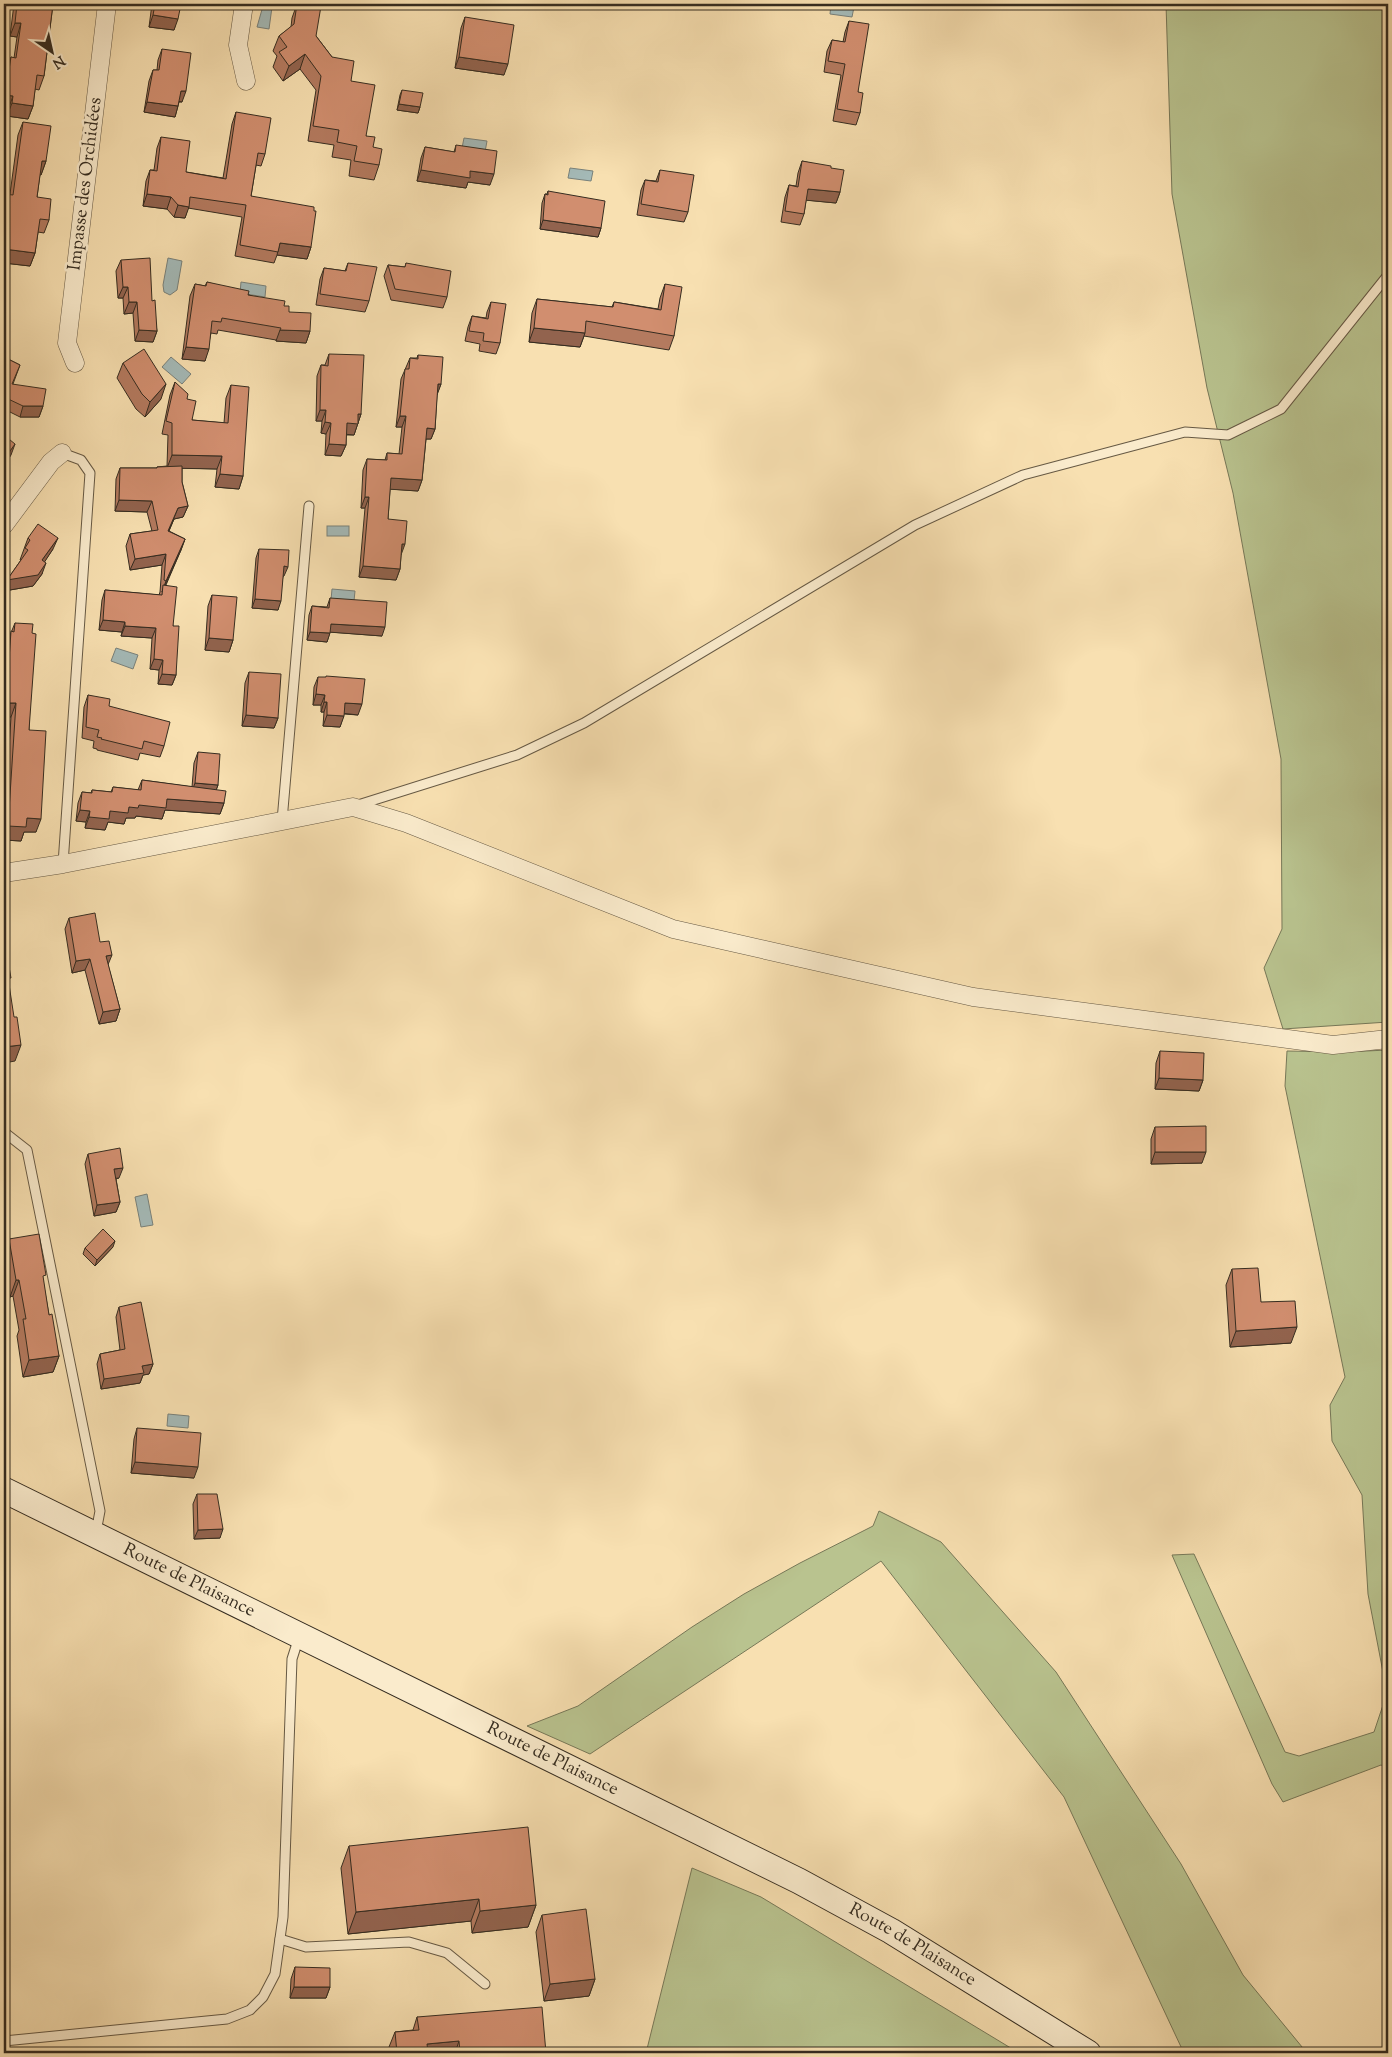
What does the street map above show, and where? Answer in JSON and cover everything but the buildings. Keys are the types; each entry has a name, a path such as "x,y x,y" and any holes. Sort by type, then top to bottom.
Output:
{"main road":[{"name":"Route de Plaisance","path":"4,1490 799,1881 891,1931 1088,2053"}],"street":[{"name":"Impasse des Orchidées","path":"74,363 67,343 108,4"},
{"path":"244,4 238,45 246,81"},
{"path":"4,525 51,462 62,453"},
{"path":"4,873 63,864 352,807 406,822 673,930 964,995 1333,1045 1388,1039"}],"lane":[{"path":"352,807 517,755 584,723 915,525 1023,475 1185,432 1228,435 1281,409 1388,275"},
{"path":"62,453 81,460 90,473 63,864"},
{"path":"282,821 309,506"},
{"path":"4,1132 27,1150 100,1511 96,1535"},
{"path":"4,2041 227,2019 250,2010 263,1997 275,1974 283,1918 292,1660 300,1634"},
{"path":"280,1939 306,1947 409,1942 447,1953 485,1984"}],"green space":[{"path":"1166,4 1388,4 1388,1022 1283,1029 1264,968 1282,929 1281,759 1233,493 1207,388 1172,194"},
{"path":"1388,1050 1388,1768 1381,1765 1283,1802 1272,1784 1172,1555 1194,1554 1285,1752 1299,1756 1374,1732 1387,1693 1368,1594 1362,1495 1332,1441 1330,1405 1345,1377 1285,1086 1287,1051 1344,1052"},
{"path":"879,1511 941,1542 1056,1672 1181,1864 1243,1975 1307,2053 1188,2053 1182,2049 1064,1797 881,1561 590,1754 527,1726 578,1706 692,1627 744,1594 873,1526"},
{"path":"692,1868 761,1897 1019,2053 646,2053"}],"water":[{"path":"831,4 854,7 852,17 830,14"},
{"path":"263,6 272,7 269,29 257,27"},
{"path":"464,138 487,141 485,152 462,148"},
{"path":"570,168 593,171 591,181 568,178"},
{"path":"168,258 182,261 177,290 170,295 164,292 163,285"},
{"path":"241,282 266,286 265,297 240,293"},
{"path":"171,357 191,374 182,384 162,367"},
{"path":"327,526 349,526 349,536 327,536"},
{"path":"332,589 355,591 354,601 331,600"},
{"path":"116,648 138,655 133,669 111,661"},
{"path":"147,1194 153,1225 141,1227 135,1197"},
{"path":"168,1414 189,1416 188,1428 167,1426"}]}
